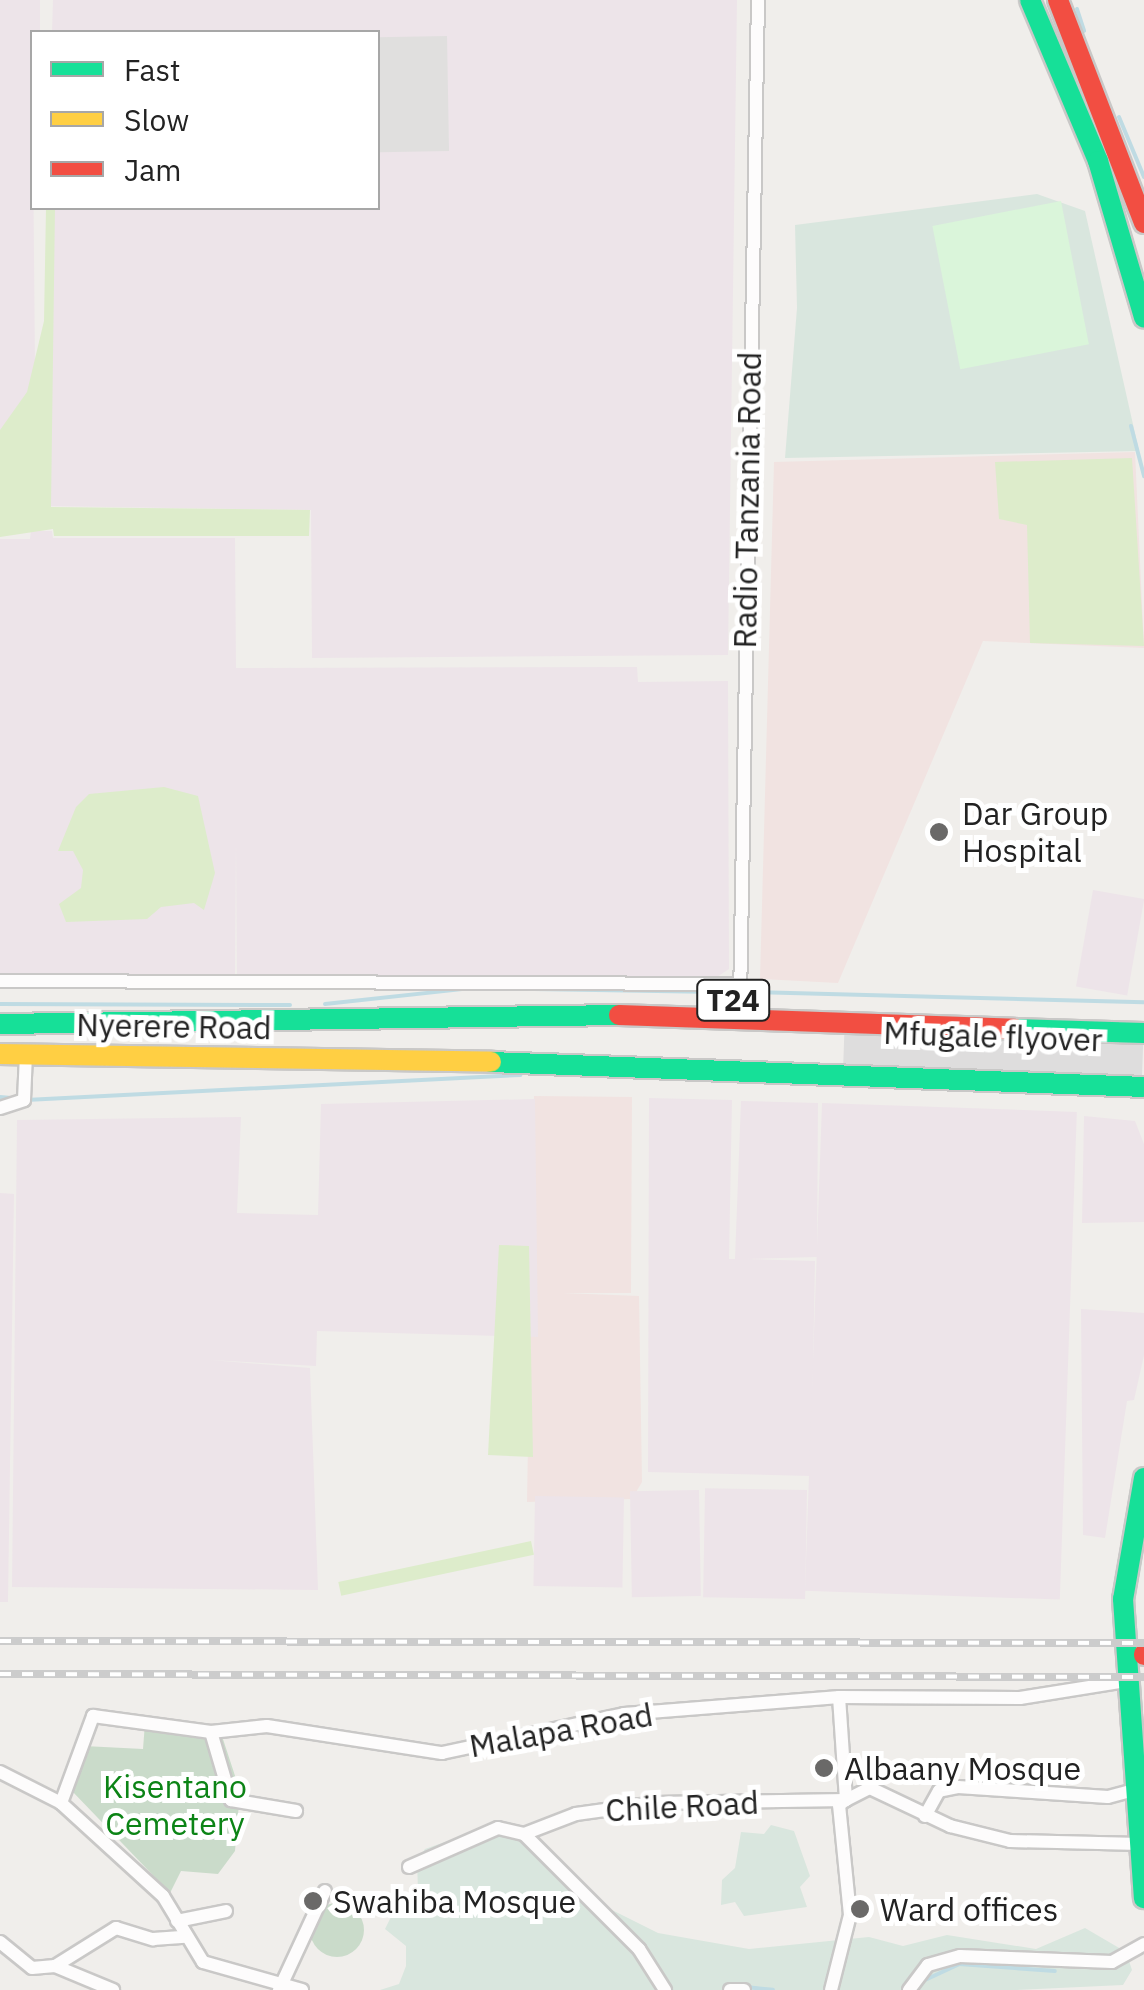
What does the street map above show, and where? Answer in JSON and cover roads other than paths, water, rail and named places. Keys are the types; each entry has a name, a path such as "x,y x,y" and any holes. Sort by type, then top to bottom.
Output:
{"main road":[{"path":"1030,0 1098,161 1144,316"},
{"path":"1058,0 1144,224"},
{"name":"T24","path":"323,1022 524,997 740,992 1142,1021"},
{"name":"Mfugale flyover","path":"323,1022 524,1012 841,1022 1142,1021"},
{"name":"Nyerere Road","path":"0,1024 323,1022"},
{"name":"Mfugale flyover","path":"348,1058 550,1049 1144,1072"},
{"name":"Nyerere Road","path":"0,1054 348,1058"},
{"name":"T24","path":"348,1058 1096,1084 1144,1089"},
{"path":"1144,1478 1124,1568 1126,1682 1144,1898"}],"street":[{"name":"Radio Tanzania Road","path":"740,992 758,0"},
{"path":"0,981 740,992"},
{"path":"0,1108 24,1100 26,1055"},
{"name":"Malapa Road","path":"61,1803 90,1717 211,1732 267,1726 442,1754 624,1714 839,1697 972,1700 1126,1682"},
{"path":"831,1990 850,1915 838,1805 846,1800 839,1697"},
{"path":"211,1732 232,1800 296,1811"},
{"path":"0,1772 61,1803 164,1896 185,1937 216,1969 280,1989 302,1990"},
{"path":"926,1816 939,1791 958,1786 1080,1796 1135,1790"},
{"name":"Chile Road","path":"409,1867 498,1828 524,1834 576,1814 655,1802 846,1800 881,1790 926,1816 1010,1841 1142,1855"},
{"path":"524,1834 639,1949 666,1990"},
{"path":"280,1989 326,1891"},
{"path":"177,1920 226,1911"},
{"path":"0,1942 32,1968 55,1966 116,1928 152,1939 185,1937"},
{"path":"909,1990 928,1965 960,1956 1112,1962 1144,1944"},
{"path":"55,1966 113,1990"},
{"path":"730,1990 744,1990"}],"waterway":[{"path":"1077,9 1084,31"},
{"path":"1119,117 1144,177"},
{"path":"1131,426 1144,476"},
{"path":"325,1004 464,989"},
{"path":"534,989 734,992"},
{"path":"751,992 1144,1002"},
{"path":"0,1004 290,1005"},
{"path":"26,1100 520,1075"},
{"path":"0,1097 11,1098"},
{"path":"536,1739 570,1732"},
{"path":"111,1857 138,1881"},
{"path":"925,1980 959,1964 1055,1971"},
{"path":"746,1987 773,1990"}],"railway":[{"path":"0,1641 1144,1643"},
{"path":"0,1674 1144,1677"}],"place":[{"name":"Dar Group Hospital","path":"939,832"},
{"name":"Albaany Mosque","path":"824,1768"},
{"name":"Swahiba Mosque","path":"313,1901"},
{"name":"Ward offices","path":"860,1909"}],"park label":[{"name":"Kisentano Cemetery","path":"175,1806"}]}
